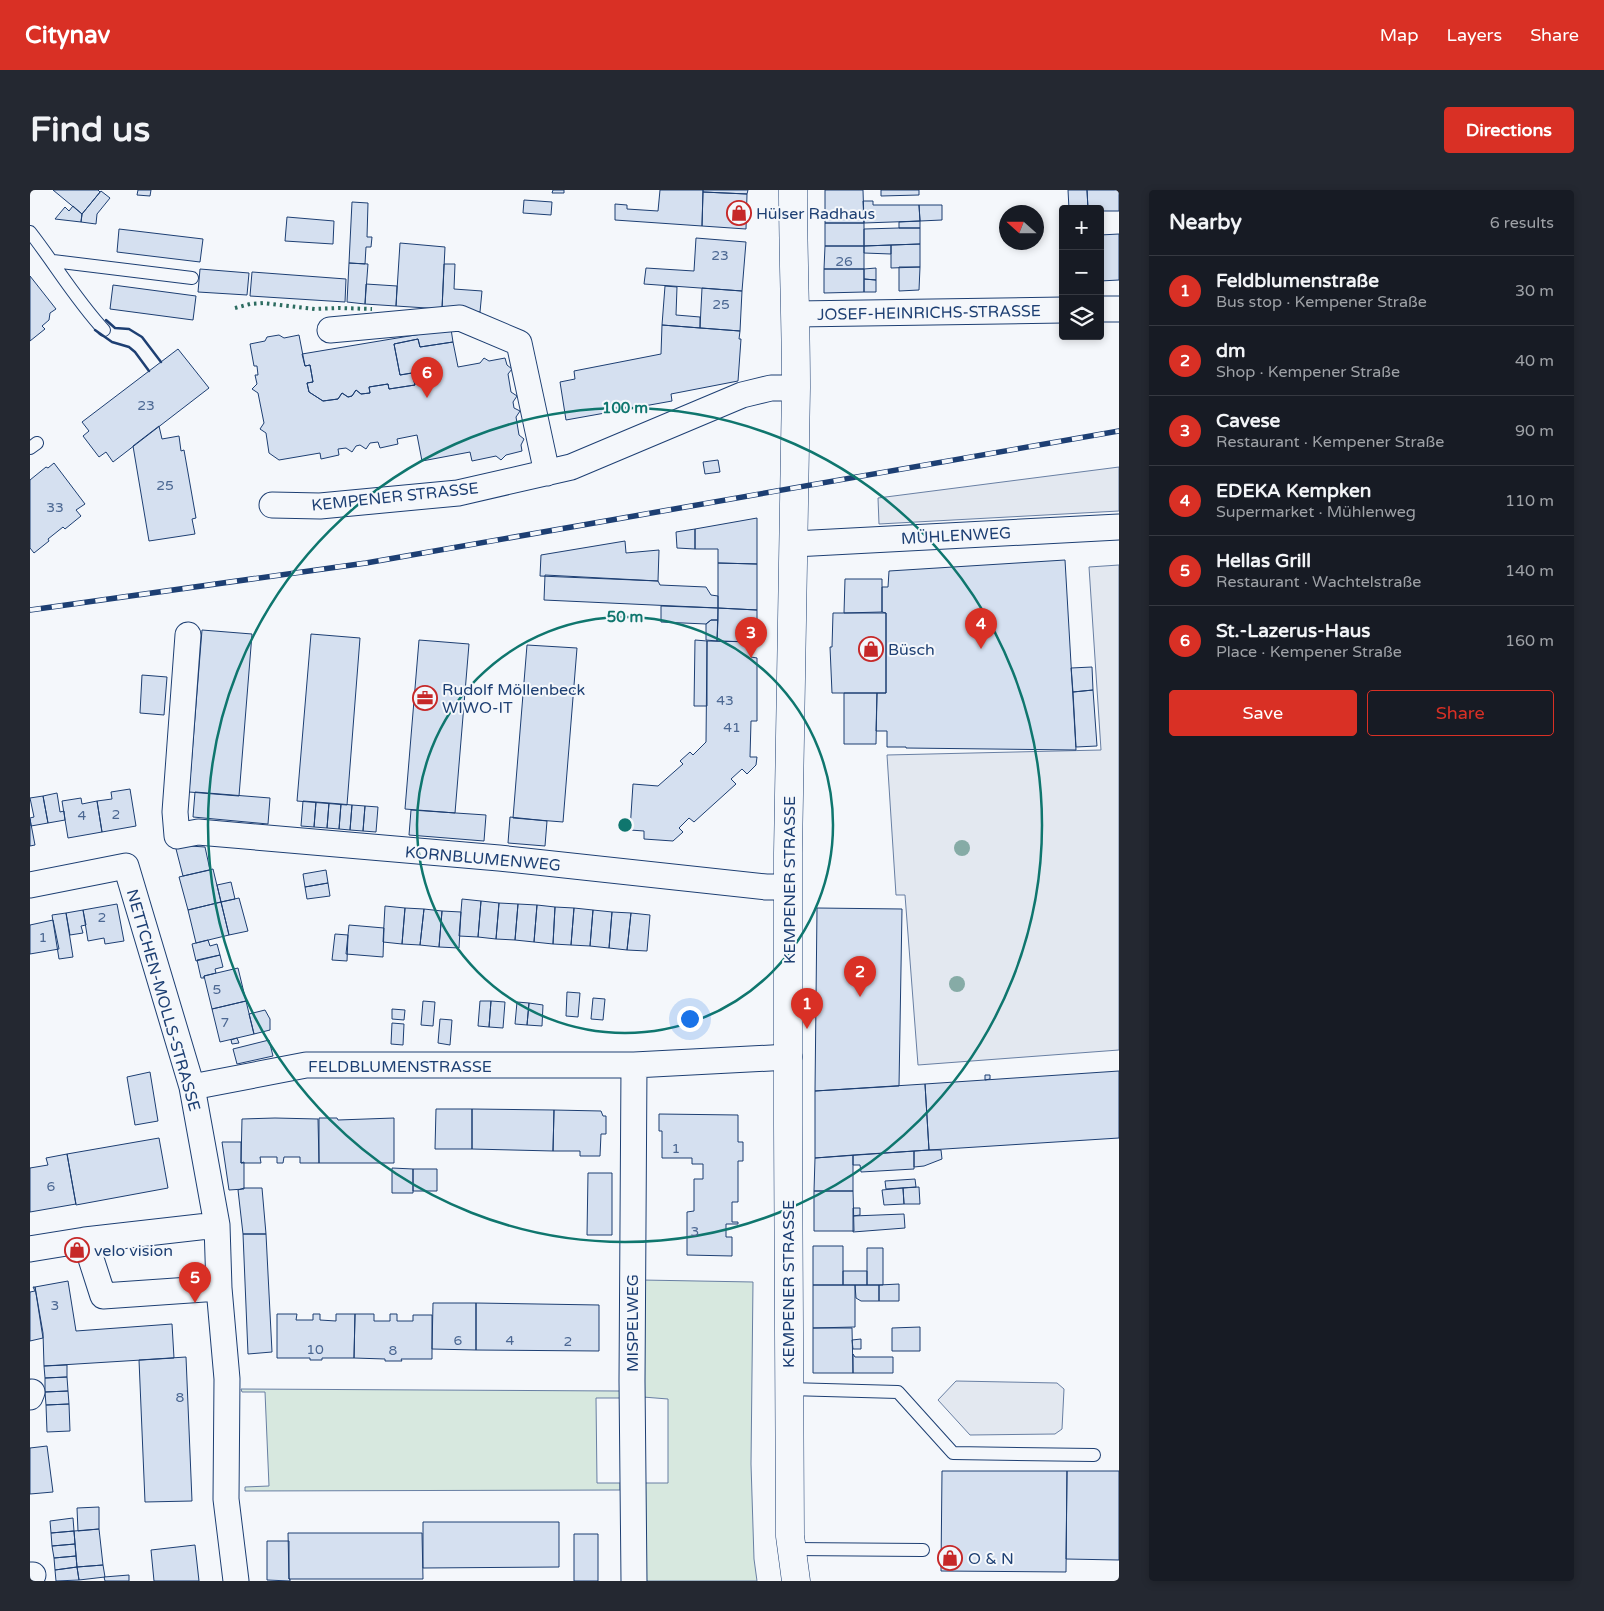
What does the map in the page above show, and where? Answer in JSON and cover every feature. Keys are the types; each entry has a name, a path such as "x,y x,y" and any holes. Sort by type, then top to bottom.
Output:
{"street":[{"name":"KEMPENER STRASSE","path":"793,190 796,388 788,887 789,1389 790,1536 796,1581"},
{"path":"1104,310 1119,309"},
{"name":"JOSEF-HEINRICHS-STRASSE","path":"796,314 1059,310"},
{"path":"330,330 460,318 519,343 547,473"},
{"name":"KEMPENER STRASSE","path":"272,505 320,506 458,493 571,467 742,395 771,388 796,388"},
{"name":"MÜHLENWEG","path":"794,544 1119,527"},
{"name":"KORNBLUMENWEG","path":"188,635 175,812 177,836 198,832 499,858 766,887 788,887"},
{"name":"NETTCHEN-MOLLS-STRASSE","path":"30,885 126,866 192,1087 217,1225 219,1288 227,1379 226,1500 236,1581"},
{"name":"FELDBLUMENSTRASSE","path":"192,1087 306,1065 634,1065 789,1058"},
{"name":"MISPELWEG","path":"634,1065 632,1381 634,1581"},
{"path":"30,1249 85,1240 217,1225"},
{"path":"85,1240 103,1296 219,1288"}],"lane":[{"path":"30,232 53,261 87,312 104,330"},
{"path":"53,261 192,278"},
{"path":"789,1389 898,1392 953,1453 1094,1455"},
{"path":"792,1549 923,1550"}],"shaded area":[{"path":"1119,467 1119,511 879,524 878,498"},
{"path":"1119,565 1119,1050 918,1065 905,895 896,895 887,755 1101,750 1089,567"},
{"path":"642,1280 753,1282 751,1464 754,1559 757,1581 643,1581 643,1483 668,1483 668,1399 643,1397"},
{"path":"956,1381 1057,1383 1064,1389 1062,1429 1055,1434 970,1435 938,1400"},
{"path":"241,1389 620,1391 620,1398 596,1398 597,1483 620,1483 620,1490 245,1491 245,1487 269,1486 265,1392 242,1392"}],"building":[{"path":"53,190 98,190 100,192 82,214"},
{"path":"138,190 151,190 150,196 137,195"},
{"path":"553,190 564,190 564,193 552,193"},
{"path":"660,190 703,190 702,226 615,220 615,204 627,205 627,209 658,211"},
{"path":"703,190 748,190 747,194 703,192"},
{"path":"825,190 863,190 864,223 825,223"},
{"path":"881,190 919,190 919,195 881,196"},
{"path":"1068,190 1087,190 1088,205 1069,205"},
{"path":"1087,190 1119,190 1119,211 1104,211 1104,205 1088,205"},
{"path":"101,191 110,198 97,214 96,224 81,222 82,214"},
{"path":"703,192 747,194 746,229 702,226"},
{"path":"524,200 552,202 551,215 523,213"},
{"path":"863,201 873,201 873,205 919,205 920,221 864,223"},
{"path":"352,202 368,203 367,237 372,237 371,247 366,247 365,264 349,263"},
{"path":"919,205 942,205 942,220 920,221"},
{"path":"73,206 82,214 81,222 55,219 65,207 69,211"},
{"path":"287,217 334,221 333,244 285,241"},
{"path":"920,221 920,228 899,228 899,222"},
{"path":"825,223 864,223 864,246 825,246"},
{"path":"920,228 920,244 864,246 864,229"},
{"path":"119,229 203,239 200,262 117,252"},
{"path":"1119,234 1119,280 1104,281 1104,235"},
{"path":"696,238 746,242 742,291 644,284 646,268 694,271"},
{"path":"400,243 445,247 442,309 396,306"},
{"path":"920,244 920,267 891,268 891,245"},
{"path":"891,245 891,254 864,253 864,246"},
{"path":"825,246 864,246 864,269 824,269"},
{"path":"349,263 368,264 365,304 347,302"},
{"path":"444,264 455,264 454,289 482,291 480,312 442,309"},
{"path":"899,267 920,267 919,290 899,291"},
{"path":"876,268 876,280 864,279 864,269"},
{"path":"200,269 249,273 247,295 198,292"},
{"path":"824,269 864,269 864,292 824,293"},
{"path":"252,272 346,279 345,302 250,296"},
{"path":"30,276 56,309 50,313 49,320 42,326 45,329 30,341"},
{"path":"864,279 876,280 876,292 864,292"},
{"path":"366,284 397,286 396,306 365,304"},
{"path":"113,285 196,296 193,320 110,309"},
{"path":"665,286 677,287 676,315 700,317 700,328 662,325"},
{"path":"702,288 742,291 740,331 700,328"},
{"path":"662,325 740,331 738,381 671,394 672,401 566,420 560,382 575,379 574,371 661,354"},
{"path":"451,329 453,342 420,347 418,339 394,344 400,375 412,373 415,385 389,389 388,384 369,387 370,393 361,394 356,390 352,396 348,397 342,393 338,399 323,401 309,392 307,383 313,382 310,365 305,366 302,354"},
{"path":"279,335 284,338 299,335 305,366 310,365 313,382 307,383 309,392 323,401 338,399 342,393 348,397 352,396 356,390 361,394 370,393 369,387 388,384 389,389 415,385 412,373 400,375 394,344 418,339 420,347 453,342 458,367 480,363 484,358 489,361 505,358 507,365 512,369 508,374 511,392 517,396 513,402 514,408 520,411 516,417 519,435 524,439 521,445 522,451 506,455 501,460 496,456 472,461 470,452 422,461 417,435 397,439 398,444 380,448 378,442 370,443 366,449 360,445 356,446 352,452 346,448 338,449 339,455 321,459 320,453 279,460 269,453 266,433 260,429 264,423 258,393 252,389 257,384 255,375 258,375 257,366 254,366 250,344 265,341 267,337"},
{"path":"178,349 209,388 113,462 106,452 99,457 83,436 89,431 82,422"},
{"path":"159,426 162,439 179,436 181,451 184,450 196,518 192,519 195,534 149,541 133,446"},
{"path":"718,460 720,472 705,474 703,462"},
{"path":"54,463 85,504 76,510 81,516 65,529 63,527 34,553 30,548 30,480"},
{"path":"757,518 757,564 718,563 718,549 695,549 695,529"},
{"path":"695,529 695,549 677,548 676,532"},
{"path":"625,541 626,553 659,550 658,581 540,576 541,555"},
{"path":"1065,560 1076,750 887,747 887,731 876,731 877,693 886,693 886,613 882,612 882,587 888,587 889,571"},
{"path":"718,563 757,564 757,610 718,608"},
{"path":"545,575 658,581 660,585 706,587 711,595 718,596 718,608 544,600"},
{"path":"845,579 882,579 882,612 844,613"},
{"path":"661,606 718,608 718,620 711,620 706,624 661,622"},
{"path":"718,608 757,610 757,642 717,641"},
{"path":"833,613 886,613 886,693 832,693 830,647 832,647"},
{"path":"711,620 718,620 717,641 706,640 706,624"},
{"path":"202,630 252,634 239,796 189,792"},
{"path":"311,634 360,638 347,805 297,801"},
{"path":"419,640 469,644 455,813 405,809"},
{"path":"695,640 707,641 707,706 694,706"},
{"path":"707,641 757,642 751,643 751,657 757,658 757,721 751,721 750,757 757,757 756,765 747,774 742,769 731,779 736,784 694,822 689,818 679,828 683,832 673,841 644,839 644,831 630,830 633,784 658,786 683,764 680,761 690,752 693,755 706,742"},
{"path":"527,645 577,648 563,822 513,818"},
{"path":"1092,667 1093,690 1073,692 1071,668"},
{"path":"142,675 167,677 164,715 140,713"},
{"path":"1093,690 1097,746 1076,747 1073,692"},
{"path":"844,693 877,693 876,744 844,744"},
{"path":"130,789 136,826 102,832 97,801 112,799 111,792"},
{"path":"195,792 270,798 268,824 193,817"},
{"path":"57,793 60,812 64,811 65,820 48,823 43,796"},
{"path":"43,796 48,823 31,826 30,818 34,817 30,798"},
{"path":"81,798 82,804 97,801 102,832 68,838 62,801"},
{"path":"303,801 316,802 314,827 301,826"},
{"path":"316,802 329,803 327,828 314,827"},
{"path":"329,803 341,804 339,829 327,828"},
{"path":"341,804 352,805 350,830 339,829"},
{"path":"352,805 365,806 363,831 350,830"},
{"path":"365,806 378,807 376,832 363,831"},
{"path":"411,810 486,815 484,841 409,835"},
{"path":"510,817 547,821 545,846 508,843"},
{"path":"30,819 35,845 30,846"},
{"path":"175,845 205,847 210,870 183,876"},
{"path":"213,869 221,902 188,910 179,877"},
{"path":"326,870 328,883 305,887 303,874"},
{"path":"231,882 235,899 221,902 217,885"},
{"path":"328,883 330,896 307,899 305,887"},
{"path":"239,898 248,931 229,935 221,902"},
{"path":"462,899 481,901 478,937 459,936"},
{"path":"481,901 499,903 496,939 478,937"},
{"path":"221,902 229,935 196,943 188,910"},
{"path":"499,903 518,904 515,940 496,939"},
{"path":"117,904 124,941 105,944 104,938 88,941 83,910"},
{"path":"518,904 537,905 534,942 515,940"},
{"path":"537,905 555,907 553,944 534,942"},
{"path":"385,906 405,908 402,944 383,942"},
{"path":"555,907 574,908 571,945 553,944"},
{"path":"405,908 424,909 420,945 402,944"},
{"path":"574,908 593,910 590,946 571,945"},
{"path":"817,908 902,909 899,1086 815,1091"},
{"path":"424,909 442,911 439,947 420,945"},
{"path":"83,910 86,925 81,926 83,933 70,935 66,913"},
{"path":"593,910 612,912 609,948 590,946"},
{"path":"442,911 461,912 459,948 439,947"},
{"path":"612,912 631,913 627,950 609,948"},
{"path":"66,913 73,957 59,959 52,915"},
{"path":"631,913 650,915 647,951 627,950"},
{"path":"53,920 59,949 30,954 30,925"},
{"path":"349,925 384,928 383,957 346,954"},
{"path":"335,934 348,935 347,961 332,960"},
{"path":"208,940 210,946 217,944 220,955 196,961 192,944"},
{"path":"220,955 223,967 215,969 216,973 201,978 197,960"},
{"path":"238,968 246,1001 212,1009 204,976"},
{"path":"567,992 580,993 578,1017 566,1016"},
{"path":"593,998 605,999 603,1020 591,1019"},
{"path":"246,1001 254,1034 220,1042 212,1009"},
{"path":"423,1001 435,1002 433,1026 421,1025"},
{"path":"480,1001 491,1001 489,1027 478,1026"},
{"path":"491,1001 505,1002 503,1028 489,1027"},
{"path":"517,1002 529,1003 527,1025 515,1024"},
{"path":"529,1003 543,1005 542,1026 527,1025"},
{"path":"392,1009 405,1010 404,1020 392,1019"},
{"path":"265,1010 270,1019 270,1030 254,1034 249,1014"},
{"path":"440,1019 452,1020 450,1045 438,1043"},
{"path":"392,1023 404,1024 403,1045 391,1044"},
{"path":"237,1038 239,1043 232,1044 231,1040"},
{"path":"269,1040 273,1056 237,1064 233,1049"},
{"path":"1119,1071 1119,1138 929,1150 925,1084"},
{"path":"150,1072 158,1121 135,1125 127,1077"},
{"path":"985,1075 990,1075 990,1079 985,1080"},
{"path":"925,1084 929,1150 815,1158 815,1091"},
{"path":"436,1109 472,1109 472,1149 435,1149"},
{"path":"472,1109 554,1110 553,1151 472,1149"},
{"path":"554,1110 601,1111 603,1116 606,1116 606,1134 601,1134 600,1156 580,1156 580,1151 553,1151"},
{"path":"659,1114 738,1115 738,1142 743,1142 743,1161 738,1161 738,1202 732,1202 732,1222 738,1222 738,1224 726,1224 726,1237 732,1237 732,1256 687,1255 687,1212 694,1211 694,1179 703,1179 703,1164 692,1164 692,1158 662,1158 662,1131 659,1131"},
{"path":"319,1118 337,1118 338,1120 394,1118 394,1163 319,1163"},
{"path":"242,1119 318,1119 319,1163 300,1163 300,1157 284,1157 283,1163 277,1163 277,1157 260,1157 261,1163 241,1163"},
{"path":"159,1138 168,1188 76,1205 67,1154"},
{"path":"222,1142 241,1142 241,1163 244,1162 244,1189 229,1190"},
{"path":"941,1150 942,1159 924,1166 914,1167 914,1151"},
{"path":"914,1151 914,1169 861,1172 860,1165 853,1165 853,1155"},
{"path":"67,1154 76,1204 30,1212 30,1168 48,1165 46,1158"},
{"path":"853,1155 853,1191 814,1191 815,1158"},
{"path":"392,1168 413,1169 413,1193 392,1193"},
{"path":"413,1169 437,1169 437,1191 413,1191"},
{"path":"588,1173 612,1173 612,1235 587,1235"},
{"path":"915,1179 916,1187 886,1189 885,1181"},
{"path":"919,1187 920,1204 904,1204 903,1188"},
{"path":"262,1188 266,1234 243,1234 238,1190"},
{"path":"903,1188 904,1204 884,1205 882,1190"},
{"path":"814,1191 853,1191 854,1231 814,1231"},
{"path":"853,1208 860,1208 860,1215 853,1216"},
{"path":"904,1214 905,1228 853,1232 853,1216"},
{"path":"243,1234 266,1234 272,1352 248,1354"},
{"path":"813,1246 843,1246 843,1285 813,1285"},
{"path":"867,1248 883,1248 883,1285 867,1285"},
{"path":"843,1271 867,1271 867,1285 843,1285"},
{"path":"68,1281 76,1331 172,1324 174,1358 44,1366 43,1333 35,1287"},
{"path":"899,1284 899,1301 879,1301 879,1285"},
{"path":"813,1285 855,1285 855,1327 813,1328"},
{"path":"855,1285 879,1285 879,1301 861,1301 856,1298"},
{"path":"33,1287 35,1287 43,1338 30,1341 30,1292 35,1291"},
{"path":"433,1303 476,1303 476,1350 432,1349"},
{"path":"476,1303 599,1305 599,1351 476,1350"},
{"path":"277,1314 297,1314 296,1320 313,1320 313,1314 320,1314 320,1320 336,1321 336,1314 355,1314 354,1358 310,1360 310,1358 277,1358"},
{"path":"355,1314 374,1314 374,1321 390,1321 390,1314 397,1314 397,1321 413,1321 413,1315 432,1315 432,1359 385,1361 385,1359 354,1358"},
{"path":"920,1327 920,1351 892,1351 892,1328"},
{"path":"813,1328 852,1328 853,1373 813,1373"},
{"path":"861,1339 861,1349 853,1349 852,1340"},
{"path":"853,1354 855,1357 893,1357 893,1373 853,1373"},
{"path":"186,1357 192,1501 145,1502 139,1360"},
{"path":"67,1365 67,1377 45,1378 44,1366"},
{"path":"67,1377 68,1391 45,1392 45,1378"},
{"path":"68,1391 69,1404 46,1405 45,1392"},
{"path":"69,1404 70,1431 47,1432 46,1405"},
{"path":"47,1446 53,1492 30,1494 30,1448"},
{"path":"942,1471 1067,1471 1066,1572 941,1571"},
{"path":"1067,1471 1119,1471 1119,1560 1066,1559"},
{"path":"99,1507 99,1529 78,1531 77,1508"},
{"path":"73,1518 74,1531 51,1533 50,1521"},
{"path":"423,1522 559,1522 559,1567 423,1568"},
{"path":"99,1529 103,1565 77,1567 74,1531"},
{"path":"74,1531 75,1544 52,1546 51,1533"},
{"path":"288,1533 422,1533 423,1579 289,1579"},
{"path":"574,1534 598,1534 598,1581 574,1581"},
{"path":"267,1541 289,1541 290,1581 267,1580"},
{"path":"75,1544 76,1556 54,1558 52,1546"},
{"path":"195,1545 199,1581 154,1581 151,1550"},
{"path":"76,1556 77,1567 55,1570 54,1558"},
{"path":"103,1565 105,1577 79,1580 77,1567"},
{"path":"77,1567 79,1580 56,1581 55,1570"},
{"path":"129,1575 129,1581 105,1581 104,1577"}],"railway":[{"path":"30,610 366,563 1119,431"}],"hedge":[{"path":"235,308 263,303 315,309 372,309"}],"wall":[{"path":"106,320 115,328 129,329 142,337 161,362"},
{"path":"95,330 112,342 129,347 149,371"}],"place":[{"name":"Hülser Radhaus","path":"739,213"},
{"name":"St.-Lazerus-Haus","path":"427,398"},
{"name":"Büsch","path":"871,649"},
{"name":"EDEKA Kempken","path":"981,649"},
{"name":"Cavese","path":"751,658"},
{"name":"Rudolf Möllenbeck WIWO-IT","path":"425,698"},
{"name":"dm","path":"860,997"},
{"name":"Feldblumenstraße","path":"807,1029"},
{"name":"velo vision","path":"77,1250"},
{"name":"Hellas Grill","path":"195,1303"},
{"name":"O & N","path":"950,1558"}]}
